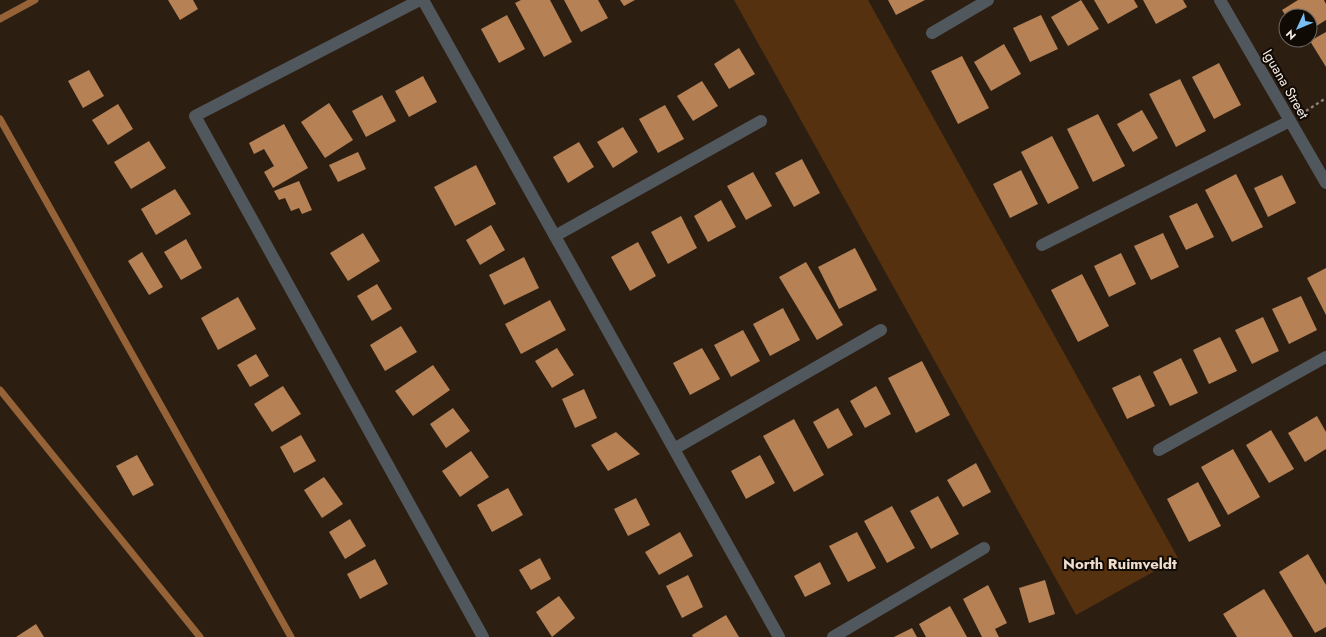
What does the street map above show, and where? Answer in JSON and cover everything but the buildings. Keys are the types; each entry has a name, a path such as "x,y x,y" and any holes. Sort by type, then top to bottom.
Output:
{"street":[{"path":"420,0 195,116 483,637"},
{"path":"424,0 780,637"},
{"path":"932,33 988,0"},
{"name":"Iguana Street","path":"1220,0 1326,182"},
{"path":"556,236 761,121"},
{"path":"1042,245 1290,121"},
{"path":"674,449 881,330"},
{"path":"1159,450 1326,357"},
{"path":"833,637 984,548"}],"path":[{"path":"1290,121 1326,98"}],"shaded area":[{"path":"734,0 868,0 1178,558 1076,615"}],"waterway":[{"path":"0,19 35,0"},
{"path":"0,119 291,637"},
{"path":"0,390 200,637"}],"district":[{"name":"North Ruimveldt","path":"1120,564"}]}
